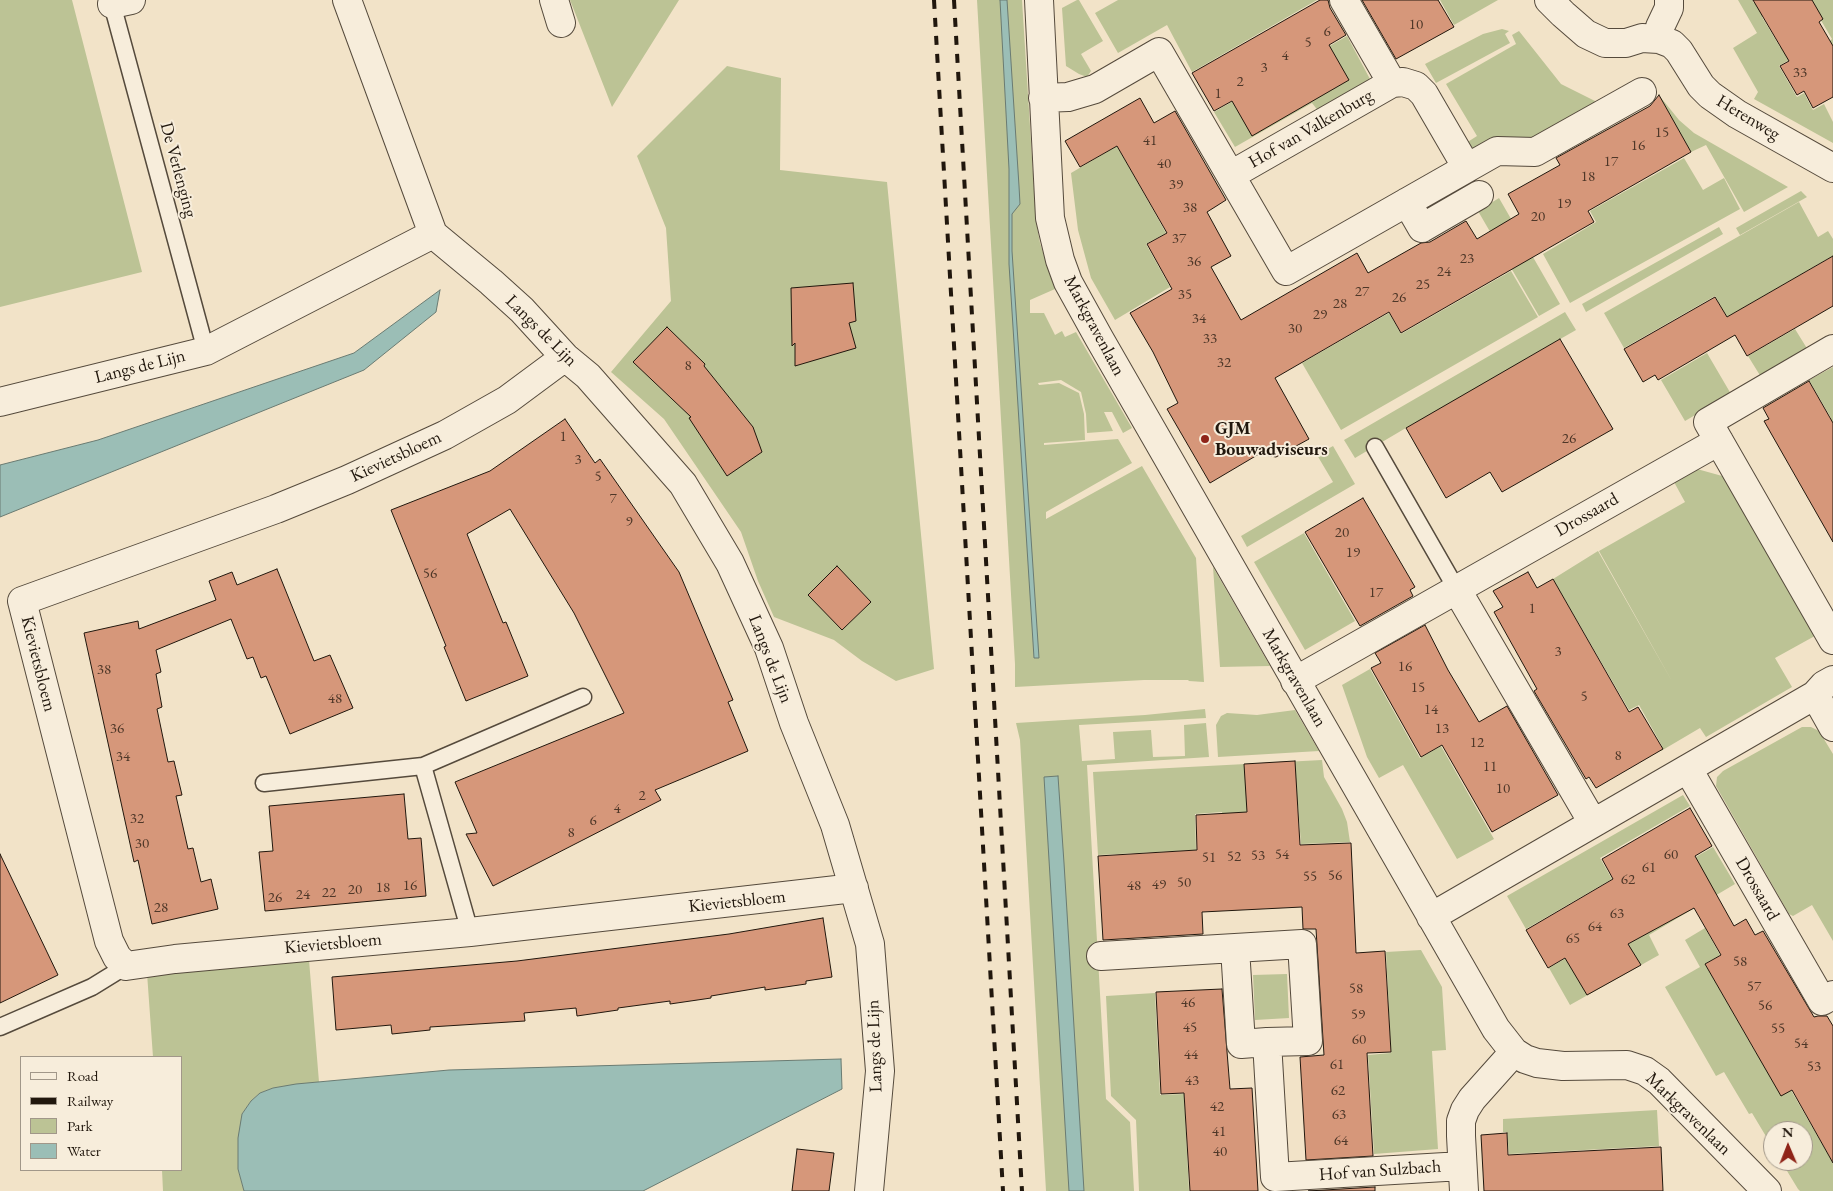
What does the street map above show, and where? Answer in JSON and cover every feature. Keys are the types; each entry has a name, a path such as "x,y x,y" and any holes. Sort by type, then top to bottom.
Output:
{"street":[{"name":"Langs de Lijn","path":"346,0 433,234 516,304 565,357 588,376 683,484 730,563 769,648 794,723 835,825 870,944 880,1071 869,1191"},
{"name":"Markgravenlaan","path":"1039,0 1050,218 1060,260 1068,282 1295,681 1496,1028 1514,1052 1537,1063 1563,1066 1627,1065 1645,1071 1659,1081 1767,1191"},
{"name":"Hof van Valkenburg","path":"1344,0 1392,83"},
{"path":"1549,0 1586,34 1605,43 1626,43 1642,38 1659,39 1660,27 1669,8 1670,0"},
{"name":"Herenweg","path":"1659,39 1672,44 1679,51 1701,86 1722,105 1833,168"},
{"name":"Hof van Valkenburg","path":"1043,98 1068,97 1095,89 1160,52 1286,271 1497,151 1535,152 1642,92"},
{"name":"Hof van Valkenburg","path":"1231,175 1392,83 1403,82 1416,86 1424,94 1467,168"},
{"path":"1407,202 1422,228 1479,195"},
{"name":"Langs de Lijn","path":"0,402 206,351 433,234"},
{"path":"1833,349 1708,422 1833,640"},
{"name":"Kievietsbloem","path":"565,357 499,404 445,435 347,480 276,509 22,601 109,941 117,957 126,966 174,959 470,932 854,888"},
{"name":"Drossaard","path":"1295,681 1718,441"},
{"path":"1457,590 1593,824"},
{"path":"1431,917 1688,769 1824,688 1833,727"},
{"name":"Drossaard","path":"1688,769 1822,1001 1832,998"},
{"path":"1101,956 1235,948 1302,944 1308,1040 1241,1044 1235,948"},
{"name":"Hof van Sulzbach","path":"1267,1042 1275,1177 1298,1184 1463,1178 1461,1121 1465,1110 1472,1099 1514,1052"}],"lane":[{"name":"De Verlenging","path":"118,1 206,351"},
{"path":"1375,447 1457,590"},
{"path":"264,783 423,766 583,697"},
{"path":"423,766 470,932"},
{"path":"0,1027 92,987 126,966"}],"green space":[{"path":"0,0 72,0 142,272 0,307"},
{"path":"570,0 679,0 612,107"},
{"path":"977,0 1022,0 1036,221 1040,243 1055,289 1030,300 1030,313 1044,313 1055,335 1062,331 1065,337 1076,332 1132,428 1123,433 1112,412 1104,412 1113,431 1087,433 1086,414 1081,392 1061,380 1038,383 1039,385 1059,383 1079,393 1084,414 1085,440 1044,443 1044,445 1118,439 1132,463 1046,512 1046,519 1142,466 1196,558 1204,682 1144,680 1015,687"},
{"path":"1079,0 1103,41 1081,54 1091,71 1087,77 1066,66 1062,8"},
{"path":"1118,0 1317,0 1192,72 1167,25 1118,53 1095,13"},
{"path":"1440,0 1498,0 1454,25"},
{"path":"1738,0 1752,0 1754,3 1758,0 1768,12 1762,17 1780,47 1786,44 1794,57 1779,66 1797,97 1804,93 1813,110 1824,104 1833,122 1833,143 1754,99 1758,92 1733,48 1757,33"},
{"path":"1809,0 1833,0 1833,52 1827,43 1832,39"},
{"path":"1502,29 1509,31 1505,34 1510,43 1436,83 1425,64 1483,34"},
{"path":"1519,31 1561,84 1603,105 1532,146 1471,158 1463,145 1477,136 1446,84 1516,44 1512,35"},
{"path":"1347,36 1371,81 1319,112 1312,103 1235,147 1214,112"},
{"path":"727,66 781,78 780,170 887,182 934,669 896,681 862,661 834,640 774,617 758,581 741,532 664,419 611,372 671,301 666,228 637,156"},
{"path":"1658,94 1679,120 1694,133 1788,187 1744,212 1706,145 1691,152"},
{"path":"1117,146 1166,233 1146,244 1170,287 1115,320 1091,278 1078,230 1071,173"},
{"path":"1684,158 1703,190 1724,178 1740,209 1570,303 1543,254 1596,222 1590,211"},
{"path":"1801,191 1807,197 1740,235 1736,228"},
{"path":"1499,198 1560,304 1539,316 1478,211"},
{"path":"1799,202 1818,237 1828,231 1833,239 1833,264 1829,258 1727,317 1715,296 1624,348 1604,313"},
{"path":"1719,227 1723,234 1586,312 1582,304"},
{"path":"1511,271 1538,317 1341,430 1302,363 1389,313 1401,334"},
{"path":"1565,312 1576,330 1527,358 1469,433 1424,459 1414,443 1424,437 1416,422 1355,458 1344,440"},
{"path":"1795,329 1808,350 1761,377 1748,356"},
{"path":"1707,353 1731,394 1685,421 1661,380"},
{"path":"1833,367 1833,452 1818,426 1831,418 1809,380"},
{"path":"1333,446 1355,484 1247,547 1241,536 1333,482 1317,455"},
{"path":"1697,469 1733,479 1822,632 1775,658 1792,687 1706,737 1700,728 1661,751 1662,746 1639,705 1629,710 1553,579 1598,551 1673,683 1599,551 1685,502 1674,482"},
{"path":"1304,533 1355,621 1305,650 1254,562"},
{"path":"1213,567 1270,666 1220,667"},
{"path":"1370,669 1420,758 1441,746 1494,839 1457,859 1403,765 1379,778 1367,757 1342,685"},
{"path":"1205,709 1206,718 1079,725 1082,761 1115,759 1113,732 1151,730 1153,757 1185,756 1184,725 1206,723 1209,757 1087,765 1106,1099 1130,1122 1134,1191 1046,1191 1020,740 1016,723 1145,715"},
{"path":"1295,710 1319,751 1218,757 1216,725 1221,716 1227,713 1257,715"},
{"path":"1802,727 1811,727 1819,731 1833,754 1833,941 1812,905 1793,916 1789,914 1716,786 1717,777 1723,771"},
{"path":"1322,760 1324,777 1347,822 1350,842 1301,844 1298,805 1271,807 1270,810 1246,811 1247,823 1223,824 1222,812 1195,814 1196,850 1098,855 1093,772"},
{"path":"1683,795 1690,806 1600,858 1612,879 1526,929 1507,896"},
{"path":"1713,847 1735,884 1649,935 1659,955 1570,1005 1549,968 1637,917 1626,897"},
{"path":"1705,928 1720,955 1705,964 1756,1053 1766,1047 1809,1121 1763,1121 1763,1131 1752,1113 1749,1114 1724,1072 1716,1076 1665,987 1700,967 1685,940"},
{"path":"1421,950 1442,987 1446,1050 1432,1051 1438,1149 1374,1154 1368,1055 1391,1053 1386,952"},
{"path":"309,960 319,1082 273,1088 260,1093 251,1101 242,1114 238,1169 244,1191 163,1191 162,1171 182,1171 182,1056 153,1056 147,973"},
{"path":"1287,974 1289,1018 1255,1020 1253,975"},
{"path":"1155,993 1160,1095 1184,1094 1189,1191 1139,1191 1136,1120 1111,1096 1106,996"},
{"path":"1657,1110 1659,1146 1509,1154 1507,1132 1503,1132 1503,1119"},
{"path":"1813,1128 1833,1163 1833,1191 1800,1191 1787,1171 1813,1171"}],"water":[{"path":"1000,0 1007,0 1019,186 1020,204 1012,214 1012,251 1039,658 1034,658 1009,264 1009,169"},
{"path":"440,290 436,312 364,370 0,517 0,465 98,440 354,353"},
{"path":"1058,776 1084,1191 1069,1191 1044,777"},
{"path":"841,1059 842,1089 643,1191 244,1191 238,1169 238,1138 242,1114 251,1101 260,1093 273,1088 296,1084 449,1070"}],"building":[{"path":"1320,0 1328,0 1330,8 1346,35 1329,45 1349,80 1252,136 1232,101 1214,111 1192,73"},
{"path":"1362,0 1438,0 1454,27 1396,59"},
{"path":"1753,0 1812,0 1823,19 1819,22 1833,46 1833,97 1813,108 1804,91 1797,95 1780,66 1789,61"},
{"path":"1659,95 1691,152 1588,211 1594,222 1401,333 1389,312 1275,378 1309,439 1276,457 1259,454 1210,483 1167,409 1178,403 1153,352 1130,313 1172,289 1147,244 1167,233 1117,146 1080,167 1065,141 1140,98 1154,123 1175,111 1226,200 1207,212 1231,256 1211,267 1241,320 1357,253 1368,273 1421,243 1430,242 1466,221 1477,239 1519,214 1508,194 1560,165 1556,158 1650,106"},
{"path":"1833,256 1833,306 1747,356 1735,335 1658,380 1655,375 1643,382 1624,349 1715,297 1727,317"},
{"path":"853,283 856,321 849,323 856,348 795,366 795,343 792,346 791,288"},
{"path":"667,327 705,364 704,366 753,427 762,452 727,476 689,418 691,417 633,362"},
{"path":"1560,339 1613,429 1502,492 1490,472 1446,498 1406,428"},
{"path":"1809,381 1833,423 1833,542 1764,421 1769,419 1763,408"},
{"path":"565,419 595,463 600,459 679,572 733,700 728,702 748,751 655,790 661,800 493,886 466,834 477,833 455,782 624,713 574,613 510,509 467,534 503,623 506,622 528,676 466,701 391,510 490,471"},
{"path":"1363,498 1415,587 1410,590 1413,596 1360,626 1305,532"},
{"path":"837,566 871,602 842,630 808,595"},
{"path":"277,569 314,661 330,655 353,708 290,734 266,676 261,678 253,657 247,659 231,619 156,650 161,672 156,674 162,707 157,709 168,762 174,761 182,795 176,796 188,849 193,848 201,882 211,879 218,909 152,924 138,860 134,862 84,633 138,621 139,629 216,600 209,581 232,572 237,585"},
{"path":"1528,572 1537,588 1553,579 1629,712 1638,707 1663,749 1596,788 1589,777 1586,779 1534,691 1537,689 1494,612 1503,607 1493,591"},
{"path":"1425,625 1448,670 1479,722 1507,706 1558,795 1492,832 1442,745 1421,757 1371,668 1381,663 1375,653"},
{"path":"1295,761 1300,845 1351,843 1356,953 1385,951 1391,1052 1367,1053 1373,1156 1306,1160 1300,1057 1324,1055 1316,929 1303,929 1302,907 1202,912 1203,934 1103,940 1098,856 1197,850 1196,815 1247,812 1244,764"},
{"path":"404,794 408,839 421,838 426,896 265,911 259,852 273,851 269,806"},
{"path":"1690,808 1712,846 1695,856 1734,926 1746,919 1755,935 1763,931 1814,1017 1827,1016 1833,1026 1833,1163 1813,1127 1813,1121 1809,1121 1792,1090 1781,1096 1705,964 1721,955 1694,908 1628,944 1641,965 1587,995 1565,958 1548,968 1526,930 1613,879 1602,859"},
{"path":"0,854 58,975 0,1003"},
{"path":"823,918 832,977 806,981 806,984 765,990 765,987 711,996 711,998 670,1004 670,1001 577,1016 576,1008 524,1013 525,1021 430,1027 430,1030 392,1034 391,1025 336,1030 332,977 517,961 729,934"},
{"path":"1222,989 1230,1089 1252,1088 1258,1191 1190,1191 1184,1093 1161,1094 1156,992"},
{"path":"1507,1133 1508,1155 1661,1147 1663,1191 1484,1191 1481,1135"},
{"path":"797,1149 834,1153 829,1191 792,1191"},
{"path":"1375,1187 1375,1191 1308,1191"}],"railway":[{"path":"934,0 1003,1191"},
{"path":"954,0 1022,1191"}],"place":[{"name":"GJM Bouwadviseurs","path":"1205,439"}]}
